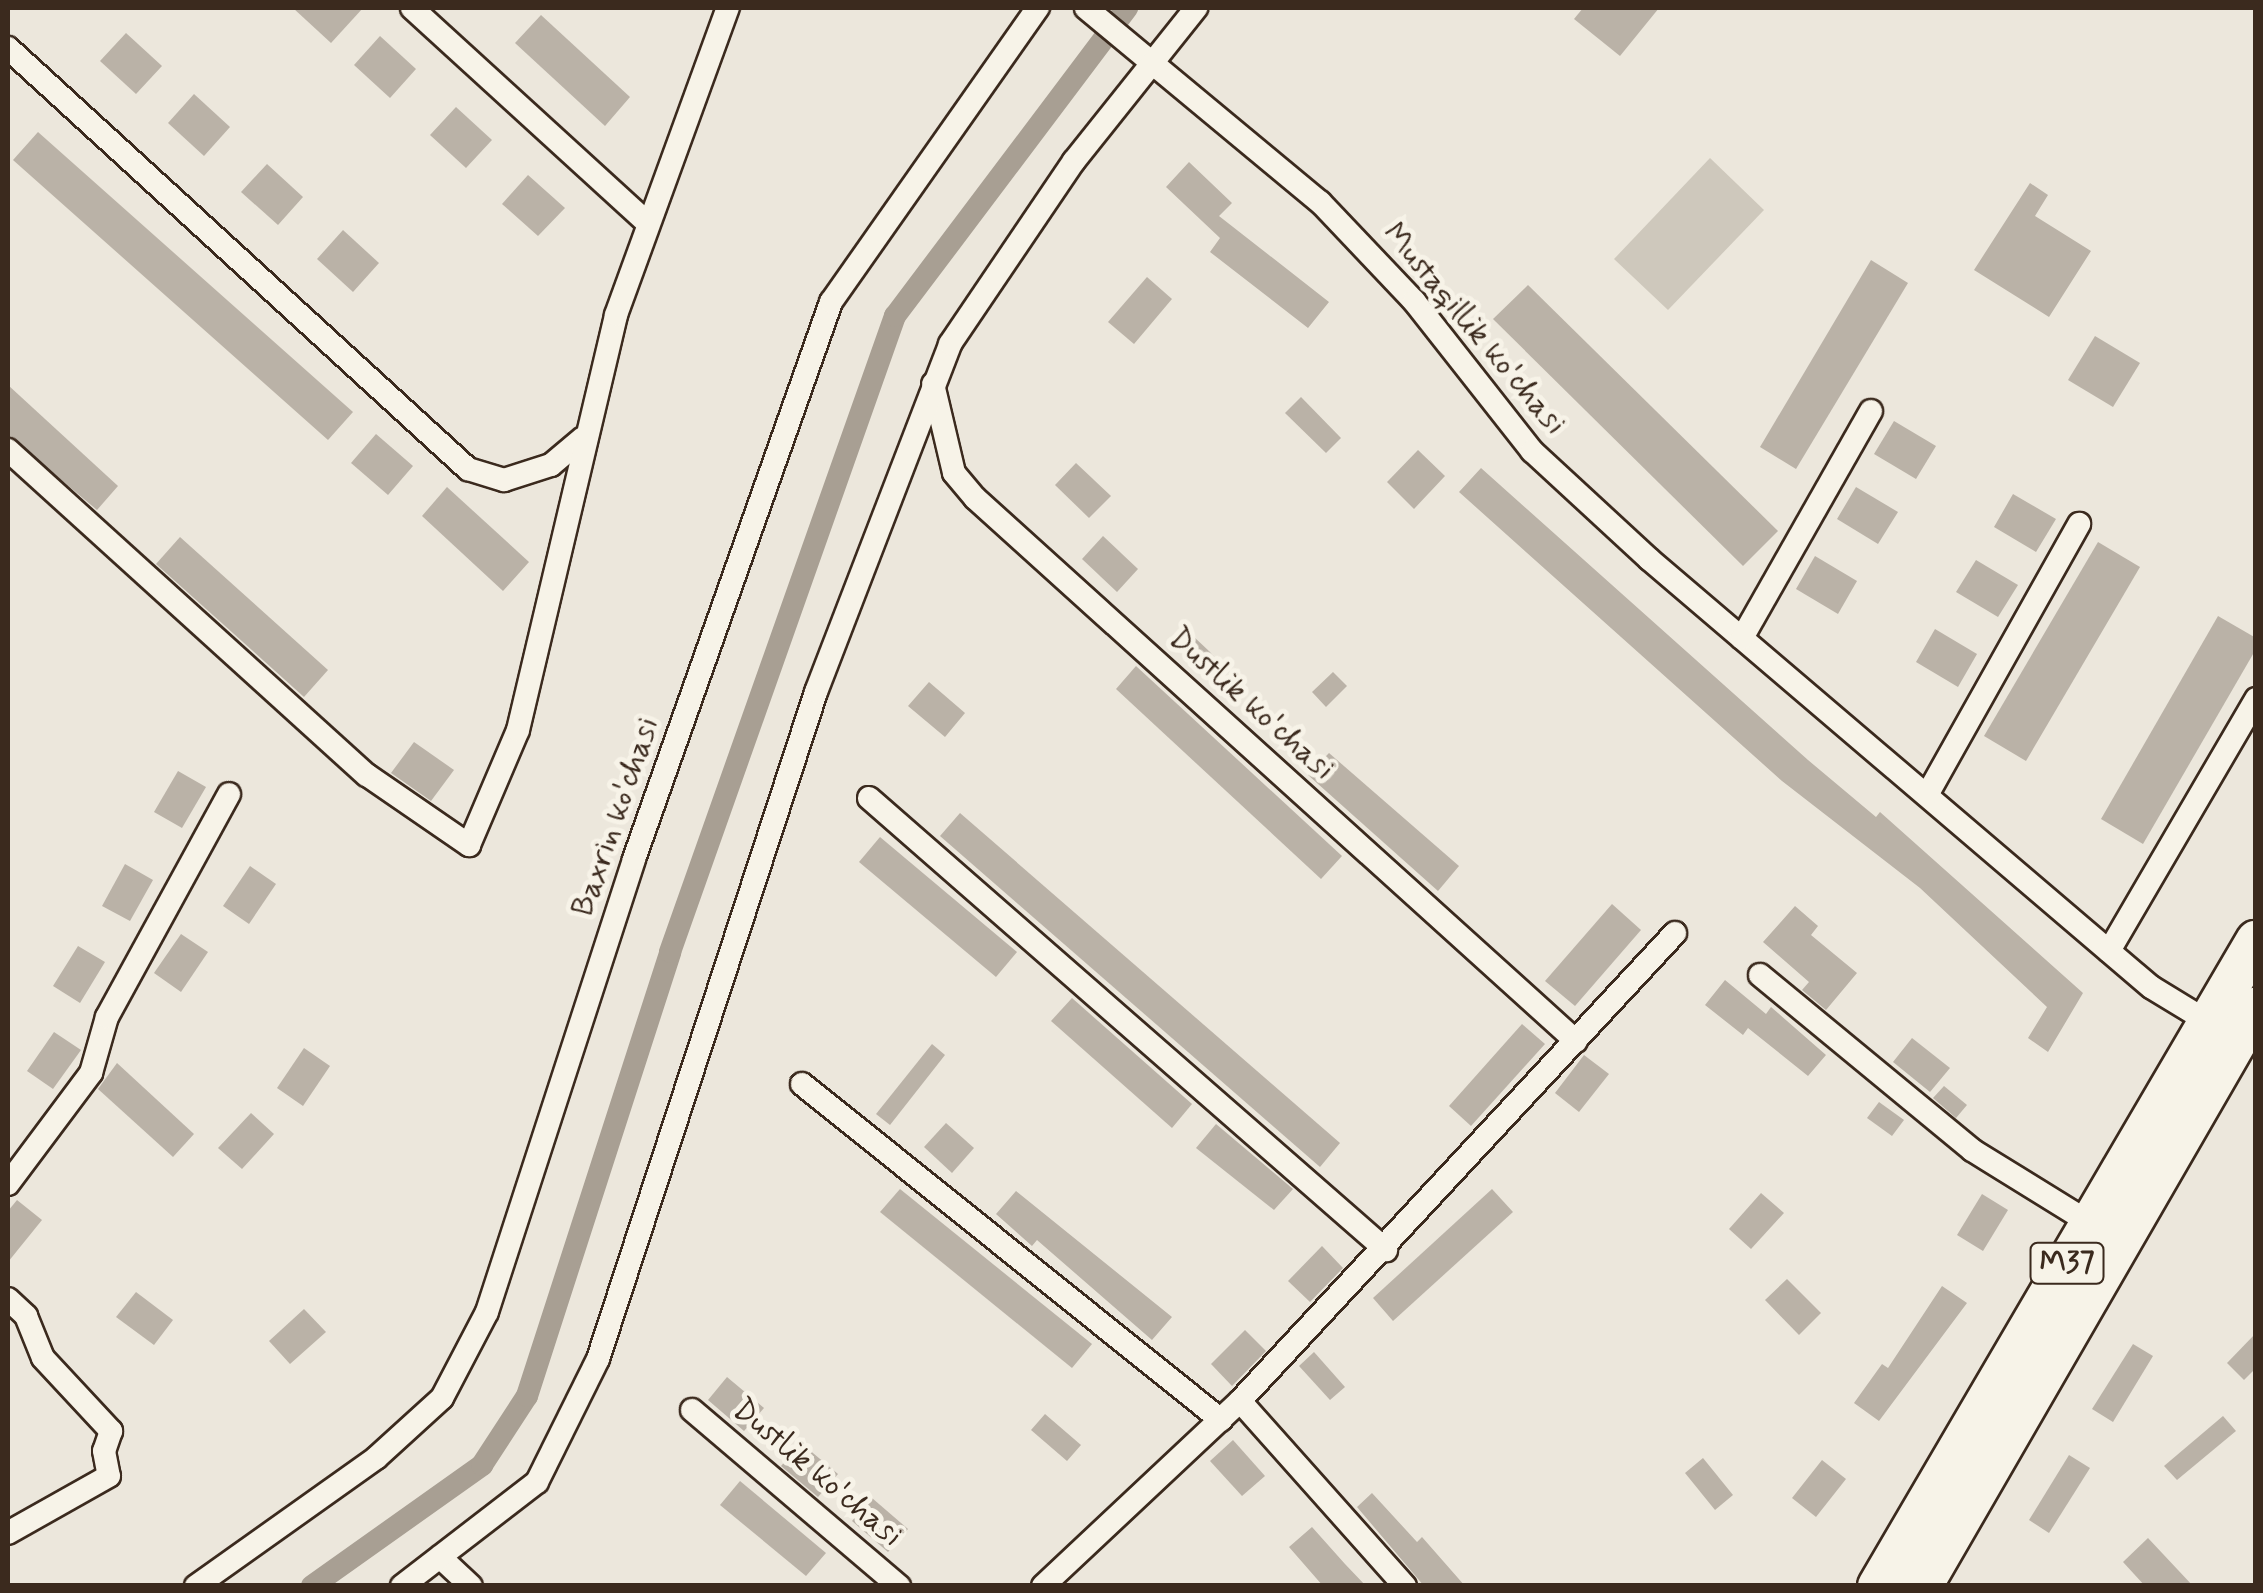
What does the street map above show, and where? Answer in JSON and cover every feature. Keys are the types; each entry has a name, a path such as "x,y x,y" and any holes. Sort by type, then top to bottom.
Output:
{"highway":[{"name":"M37","path":"1878,1586 2256,940"},
{"name":"M37","path":"1922,1586 2256,1008"}],"street":[{"path":"412,8 646,222"},
{"path":"8,450 367,775 469,845 518,730 583,438 646,222 728,8"},
{"name":"Baxrin ko'chasi","path":"196,1586 376,1458 442,1398 487,1312 634,859 831,302 1038,8"},
{"name":"Mustaqillik ko'chasi","path":"1086,8 1158,63 1320,202 1414,301 1532,450 1742,638 2109,951 2210,1023"},
{"path":"402,1586 537,1482 598,1359 816,692 950,344 1074,161 1158,63 1196,8"},
{"path":"8,48 468,469 504,480 552,465 583,438"},
{"name":"Dustlik ko'chasi","path":"933,384 954,473 975,498 1576,1041"},
{"path":"1742,638 1871,410"},
{"path":"1927,795 2079,524"},
{"path":"2109,951 2256,698"},
{"path":"8,1184 92,1073 108,1017 229,794"},
{"path":"869,798 1386,1250"},
{"path":"1043,1586 1221,1420 1386,1250 1675,932"},
{"path":"1760,975 1972,1150 2090,1223"},
{"path":"802,1084 1221,1420"},
{"path":"8,1299 26,1316 43,1358 111,1431 104,1451 108,1476 8,1533"},
{"path":"1240,1401 1405,1586"},
{"name":"Dustlik ko'chasi","path":"692,1410 899,1586"},
{"path":"440,1557 471,1586"}],"shaded area":[{"path":"1710,158 1764,210 1668,310 1614,259"}],"building":[{"path":"293,8 363,8 331,43"},
{"path":"1583,8 1659,8 1620,56 1574,19"},
{"path":"541,15 630,97 605,126 515,43"},
{"path":"126,33 162,66 136,94 100,61"},
{"path":"380,36 416,69 390,98 354,65"},
{"path":"194,94 230,127 204,156 168,123"},
{"path":"456,107 492,140 466,168 430,135"},
{"path":"38,132 353,412 328,440 13,160"},
{"path":"1189,162 1232,203 1219,216 1329,302 1308,328 1210,252 1220,238 1166,187"},
{"path":"267,164 303,197 278,225 241,192"},
{"path":"528,175 565,208 538,236 502,204"},
{"path":"2030,183 2048,195 2035,216 2091,251 2049,317 1974,270"},
{"path":"343,230 379,263 353,292 317,259"},
{"path":"1871,260 1908,283 1796,469 1760,447"},
{"path":"1147,277 1172,299 1134,344 1108,322"},
{"path":"1528,285 1778,531 1743,566 1493,319"},
{"path":"2095,336 2140,363 2113,407 2068,380"},
{"path":"8,385 118,486 97,510 8,435"},
{"path":"1301,397 1341,438 1326,453 1285,413"},
{"path":"1894,421 1936,446 1916,479 1874,454"},
{"path":"376,434 413,466 388,495 351,463"},
{"path":"1418,450 1445,476 1414,509 1387,482"},
{"path":"1076,463 1111,496 1089,518 1055,485"},
{"path":"1481,468 1808,760 1876,817 1880,812 2083,993 2048,1052 2028,1038 2047,1007 1920,888 1782,781 1459,492"},
{"path":"447,487 529,562 503,591 422,516"},
{"path":"1856,487 1898,512 1878,544 1837,519"},
{"path":"2013,494 2056,519 2036,552 1994,527"},
{"path":"1103,536 1138,569 1117,592 1082,559"},
{"path":"180,537 328,670 304,697 156,564"},
{"path":"2098,542 2140,567 2026,761 1984,736"},
{"path":"1815,556 1857,581 1838,614 1796,589"},
{"path":"1976,560 2018,585 1998,617 1956,592"},
{"path":"2218,616 2256,638 2256,649 2143,844 2101,819"},
{"path":"1935,629 1977,654 1958,687 1916,662"},
{"path":"1193,636 1228,669 1217,681 1182,648"},
{"path":"1136,666 1342,856 1321,879 1116,689"},
{"path":"1333,672 1347,686 1326,707 1312,692"},
{"path":"929,682 965,713 945,737 908,706"},
{"path":"414,742 454,770 431,801 391,773"},
{"path":"1329,753 1459,866 1438,891 1308,775"},
{"path":"178,771 206,787 182,828 154,812"},
{"path":"960,813 1340,1143 1320,1167 940,836"},
{"path":"880,837 1017,952 996,977 859,862"},
{"path":"125,864 153,880 130,921 102,906"},
{"path":"250,866 276,884 249,924 223,906"},
{"path":"1612,904 1641,930 1575,1006 1545,981"},
{"path":"1795,906 1818,926 1811,935 1857,973 1826,1010 1802,990 1809,982 1763,942"},
{"path":"181,934 208,952 181,992 154,973"},
{"path":"78,946 105,962 80,1003 53,986"},
{"path":"1725,980 1766,1014 1771,1007 1826,1055 1808,1076 1748,1028 1743,1035 1705,1005"},
{"path":"1072,998 1192,1104 1172,1128 1051,1021"},
{"path":"1522,1024 1545,1044 1471,1126 1449,1106"},
{"path":"54,1032 81,1050 53,1089 27,1071"},
{"path":"1912,1038 1950,1068 1930,1092 1893,1062"},
{"path":"932,1044 945,1055 890,1125 876,1114"},
{"path":"304,1048 330,1066 303,1106 277,1088"},
{"path":"1584,1055 1609,1074 1579,1112 1555,1093"},
{"path":"117,1063 194,1134 173,1157 98,1089"},
{"path":"1944,1086 1967,1105 1956,1118 1933,1098"},
{"path":"1879,1102 1904,1120 1892,1136 1867,1118"},
{"path":"251,1113 274,1134 242,1169 218,1148"},
{"path":"946,1123 974,1148 952,1173 924,1147"},
{"path":"1216,1124 1293,1189 1274,1210 1196,1148"},
{"path":"900,1189 1092,1344 1072,1368 880,1212"},
{"path":"1492,1189 1513,1212 1393,1321 1373,1298"},
{"path":"1016,1191 1172,1317 1152,1340 1037,1240 1032,1246 996,1214"},
{"path":"1761,1193 1784,1213 1751,1249 1729,1229"},
{"path":"1982,1194 2008,1210 1983,1251 1957,1235"},
{"path":"17,1200 42,1220 8,1262 8,1211"},
{"path":"1322,1246 1343,1268 1310,1302 1288,1281"},
{"path":"1787,1279 1821,1313 1799,1335 1765,1300"},
{"path":"1942,1286 1967,1303 1879,1421 1854,1403 1882,1364 1888,1368"},
{"path":"136,1292 173,1320 154,1345 116,1317"},
{"path":"304,1309 326,1332 290,1364 269,1341"},
{"path":"1245,1330 1266,1351 1232,1386 1211,1364"},
{"path":"2256,1333 2256,1368 2244,1380 2227,1363"},
{"path":"2133,1344 2153,1356 2113,1422 2092,1409"},
{"path":"1314,1352 1345,1387 1330,1400 1299,1366"},
{"path":"727,1377 764,1408 744,1431 708,1400"},
{"path":"1045,1414 1081,1445 1067,1461 1031,1430"},
{"path":"2223,1416 2236,1431 2177,1480 2164,1466"},
{"path":"1233,1440 1265,1476 1242,1496 1210,1461"},
{"path":"801,1443 838,1474 818,1497 781,1466"},
{"path":"2069,1455 2090,1468 2049,1533 2029,1520"},
{"path":"1703,1458 1733,1495 1715,1510 1685,1473"},
{"path":"1822,1460 1846,1479 1816,1517 1792,1498"},
{"path":"740,1481 826,1553 806,1576 720,1505"},
{"path":"1372,1493 1417,1542 1422,1537 1465,1586 1424,1586 1357,1507"},
{"path":"872,1498 908,1529 888,1552 852,1521"},
{"path":"1312,1527 1366,1586 1323,1586 1289,1547"},
{"path":"2148,1538 2193,1586 2145,1586 2123,1562"}],"waterway":[{"path":"312,1586 482,1465 527,1396 670,952 895,316 1127,8"}]}
